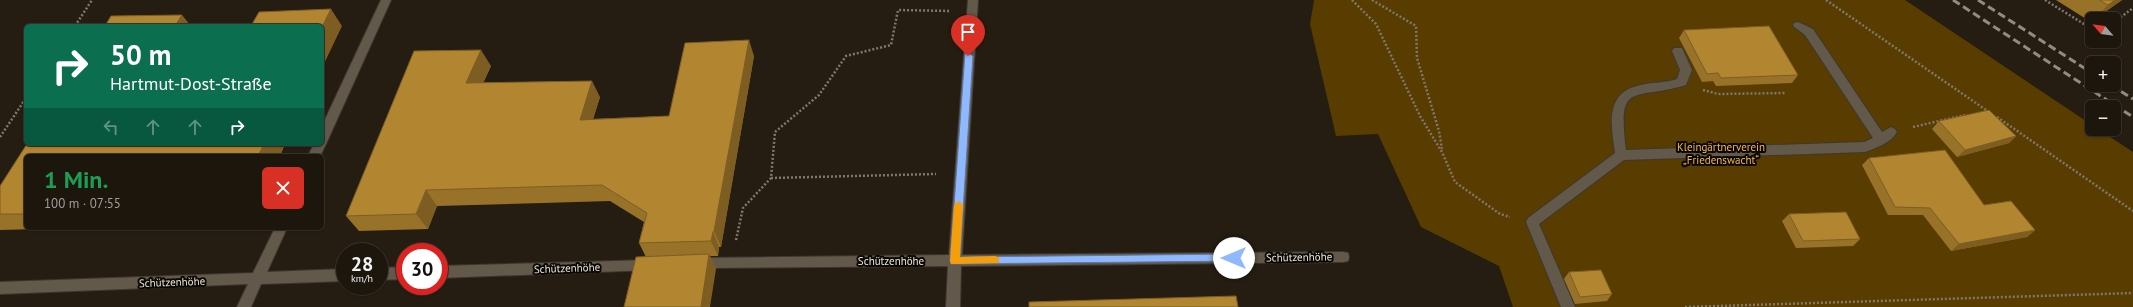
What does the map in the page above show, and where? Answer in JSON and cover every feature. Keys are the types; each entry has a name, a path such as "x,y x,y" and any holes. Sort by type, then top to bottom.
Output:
{"street":[{"path":"324,135 386,0"},
{"path":"953,307 972,6"},
{"path":"1798,26 1810,32 1881,140"},
{"path":"1622,155 1618,113 1619,105 1625,96 1634,90 1665,87 1682,82 1686,70 1678,51"},
{"path":"1568,307 1532,222 1622,155 1865,148 1881,140 1891,132"},
{"path":"244,307 280,230"},
{"name":"Schützenhöhe","path":"684,264 731,262 1343,257"},
{"name":"Schützenhöhe","path":"448,272 660,265"},
{"name":"Schützenhöhe","path":"0,288 336,276"}],"path":[{"path":"76,24 92,0"},
{"path":"1352,0 1376,24 1420,116 1442,152 1455,182 1500,214 1532,222"},
{"path":"1372,0 1416,26 1416,58 1439,131 1442,152"},
{"path":"1826,0 2133,211"},
{"path":"2045,0 2085,25"},
{"path":"731,262 743,208 771,178 775,132 819,95 846,56 891,45 898,10 972,6"},
{"path":"2121,17 2133,8"},
{"path":"1682,82 1700,90 1718,94 1786,94"},
{"path":"0,137 24,101"},
{"path":"1891,132 1965,115"},
{"path":"771,178 961,173"},
{"path":"1685,307 2133,293"}],"green space":[{"name":"Kleingärtnerverein „Friedenswacht“","path":"1314,0 1905,0 2085,120 2085,136 2109,136 2133,152 2133,307 1513,307 1499,266 1421,227 1378,134 1336,136 1310,24"}],"building":[{"path":"2099,0 2115,0 2108,5"},
{"path":"331,9 324,24 252,24 259,12"},
{"path":"182,15 176,24 106,24 111,16"},
{"path":"1769,26 1798,75 1721,78 1718,73 1707,74 1684,30"},
{"path":"749,40 711,241 639,243 647,213 602,185 426,190 416,214 346,216 414,51 481,50 466,83 592,81 580,120 669,116 685,43"},
{"path":"1989,110 2016,136 1965,150 1939,121"},
{"path":"26,146 263,146 259,154 24,154 24,214 0,214 0,186"},
{"path":"1945,150 1984,205 2011,201 2035,230 1959,244 1930,208 1895,207 1869,158"},
{"path":"1846,212 1860,239 1803,241 1789,214"},
{"path":"709,254 701,307 624,307 636,257"},
{"path":"1601,270 1612,294 1580,297 1569,272"},
{"path":"1236,296 1238,307 1029,307 1029,302"}],"railway":[{"path":"1953,0 2133,117"},
{"path":"1978,0 2085,69"},
{"path":"2121,91 2133,99"}],"slow traffic":[{"path":"959,205 955,261 995,261"}],"route":[{"path":"968,56 955,261 1234,258"}]}
